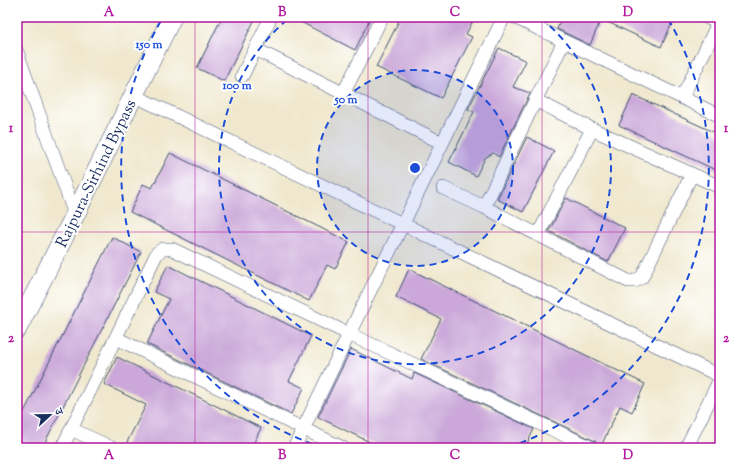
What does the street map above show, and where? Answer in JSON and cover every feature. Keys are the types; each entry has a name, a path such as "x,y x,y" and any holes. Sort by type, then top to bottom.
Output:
{"main road":[{"name":"Rajpura-Sirhind Bypass","path":"17,329 75,215 172,17"}],"street":[{"path":"242,76 271,17"},
{"path":"344,94 382,17"},
{"path":"294,448 402,223 504,17"},
{"path":"514,17 720,116"},
{"path":"682,98 715,20"},
{"path":"484,207 564,41"},
{"path":"255,49 442,143"},
{"path":"17,52 75,215"},
{"path":"133,95 720,377 686,448"},
{"path":"535,100 592,129 720,187"},
{"path":"538,235 592,129"},
{"path":"443,188 484,207 628,281 635,281 642,277 692,174"},
{"path":"62,448 157,253 164,249 172,248 570,443 592,448"},
{"path":"116,338 343,448"},
{"path":"71,429 112,448"}],"building":[{"path":"222,17 256,17 224,81 197,68"},
{"path":"291,17 371,17 355,50"},
{"path":"401,17 475,17 466,34 472,37 441,98 376,67"},
{"path":"562,17 675,17 661,47 601,19 590,45 557,29"},
{"path":"499,48 526,61 513,87 530,93 499,157 493,153 485,158 476,176 449,162 474,112 468,109"},
{"path":"633,95 720,135 720,172 619,125"},
{"path":"527,137 554,151 523,212 497,199"},
{"path":"170,153 349,242 335,269 327,265 309,301 130,212 143,184 152,188"},
{"path":"566,198 625,228 608,262 549,231"},
{"path":"112,237 141,252 42,448 17,448 17,426"},
{"path":"168,265 311,336 289,381 304,388 291,414 147,344 169,299 154,292"},
{"path":"409,269 645,384 632,412 620,406 600,448 595,441 421,359 441,319 396,297"},
{"path":"351,349 412,379 414,373 534,429 525,448 382,448 318,417"},
{"path":"117,357 261,428 251,448 124,448 146,405 104,384"}]}
